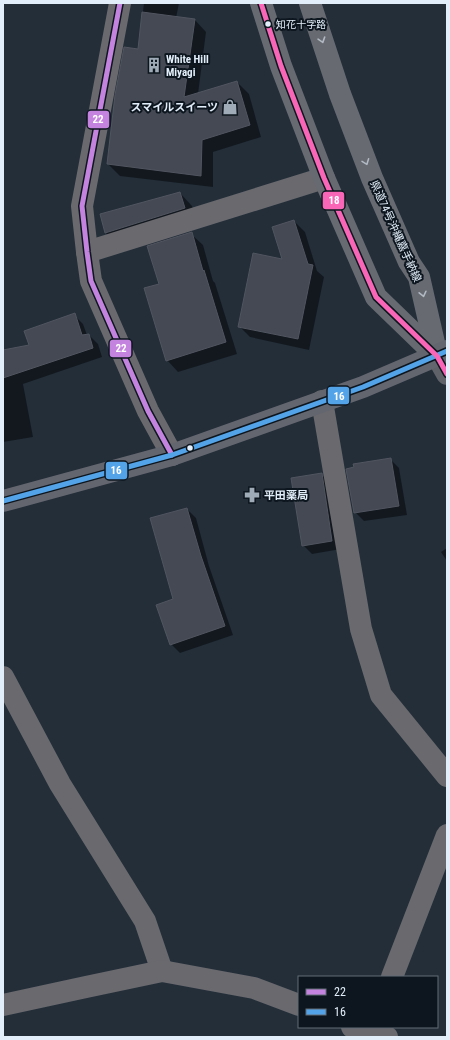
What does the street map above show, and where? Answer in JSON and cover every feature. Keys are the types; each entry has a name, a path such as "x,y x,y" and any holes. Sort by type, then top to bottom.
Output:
{"highway":[{"path":"3,501 172,455 363,387 444,360"}],"main road":[{"path":"261,3 281,66 324,178 376,297 444,360"},
{"name":"県道74号沖縄嘉手納線","path":"310,3 340,94 372,178 409,262 419,277 444,360"}],"street":[{"path":"120,3 82,206 86,252 91,281 148,411 172,455"},
{"path":"86,252 324,178"},
{"path":"322,402 361,629 381,695 447,776"},
{"path":"3,677 60,784 146,921 162,971"},
{"path":"392,976 447,835"},
{"path":"3,1005 162,971 254,988 298,1005"},
{"path":"345,1037 351,1028"},
{"path":"357,1028 379,1032"}],"building":[{"path":"142,12 195,19 184,97 237,81 250,125 202,140 201,176 107,164 115,95 124,47 138,49"},
{"path":"180,192 185,208 105,233 100,214"},
{"path":"294,220 308,264 313,265 298,339 238,327 253,253 282,259 272,227"},
{"path":"192,232 226,342 166,361 144,288 159,284 147,246"},
{"path":"75,313 82,335 89,334 93,348 3,378 3,350 29,345 24,331"},
{"path":"391,458 399,506 354,513 346,469 354,467 353,464"},
{"path":"322,473 332,541 302,546 291,478"},
{"path":"187,508 201,556 225,626 170,645 156,605 173,599 150,518"}],"transit line":[{"name":"22","path":"120,3 82,206 87,252 91,281 148,411 172,455"},
{"name":"18","path":"261,3 281,66 324,178 376,297 437,356 447,374"},
{"name":"16","path":"3,501 172,455 363,387 447,351"}],"place":[{"name":"知花十字路","path":"268,24"},
{"name":"White Hill Miyagi","path":"154,65"},
{"name":"スマイルスイーツ","path":"230,107"},
{"name":"平田薬局","path":"252,495"}]}
